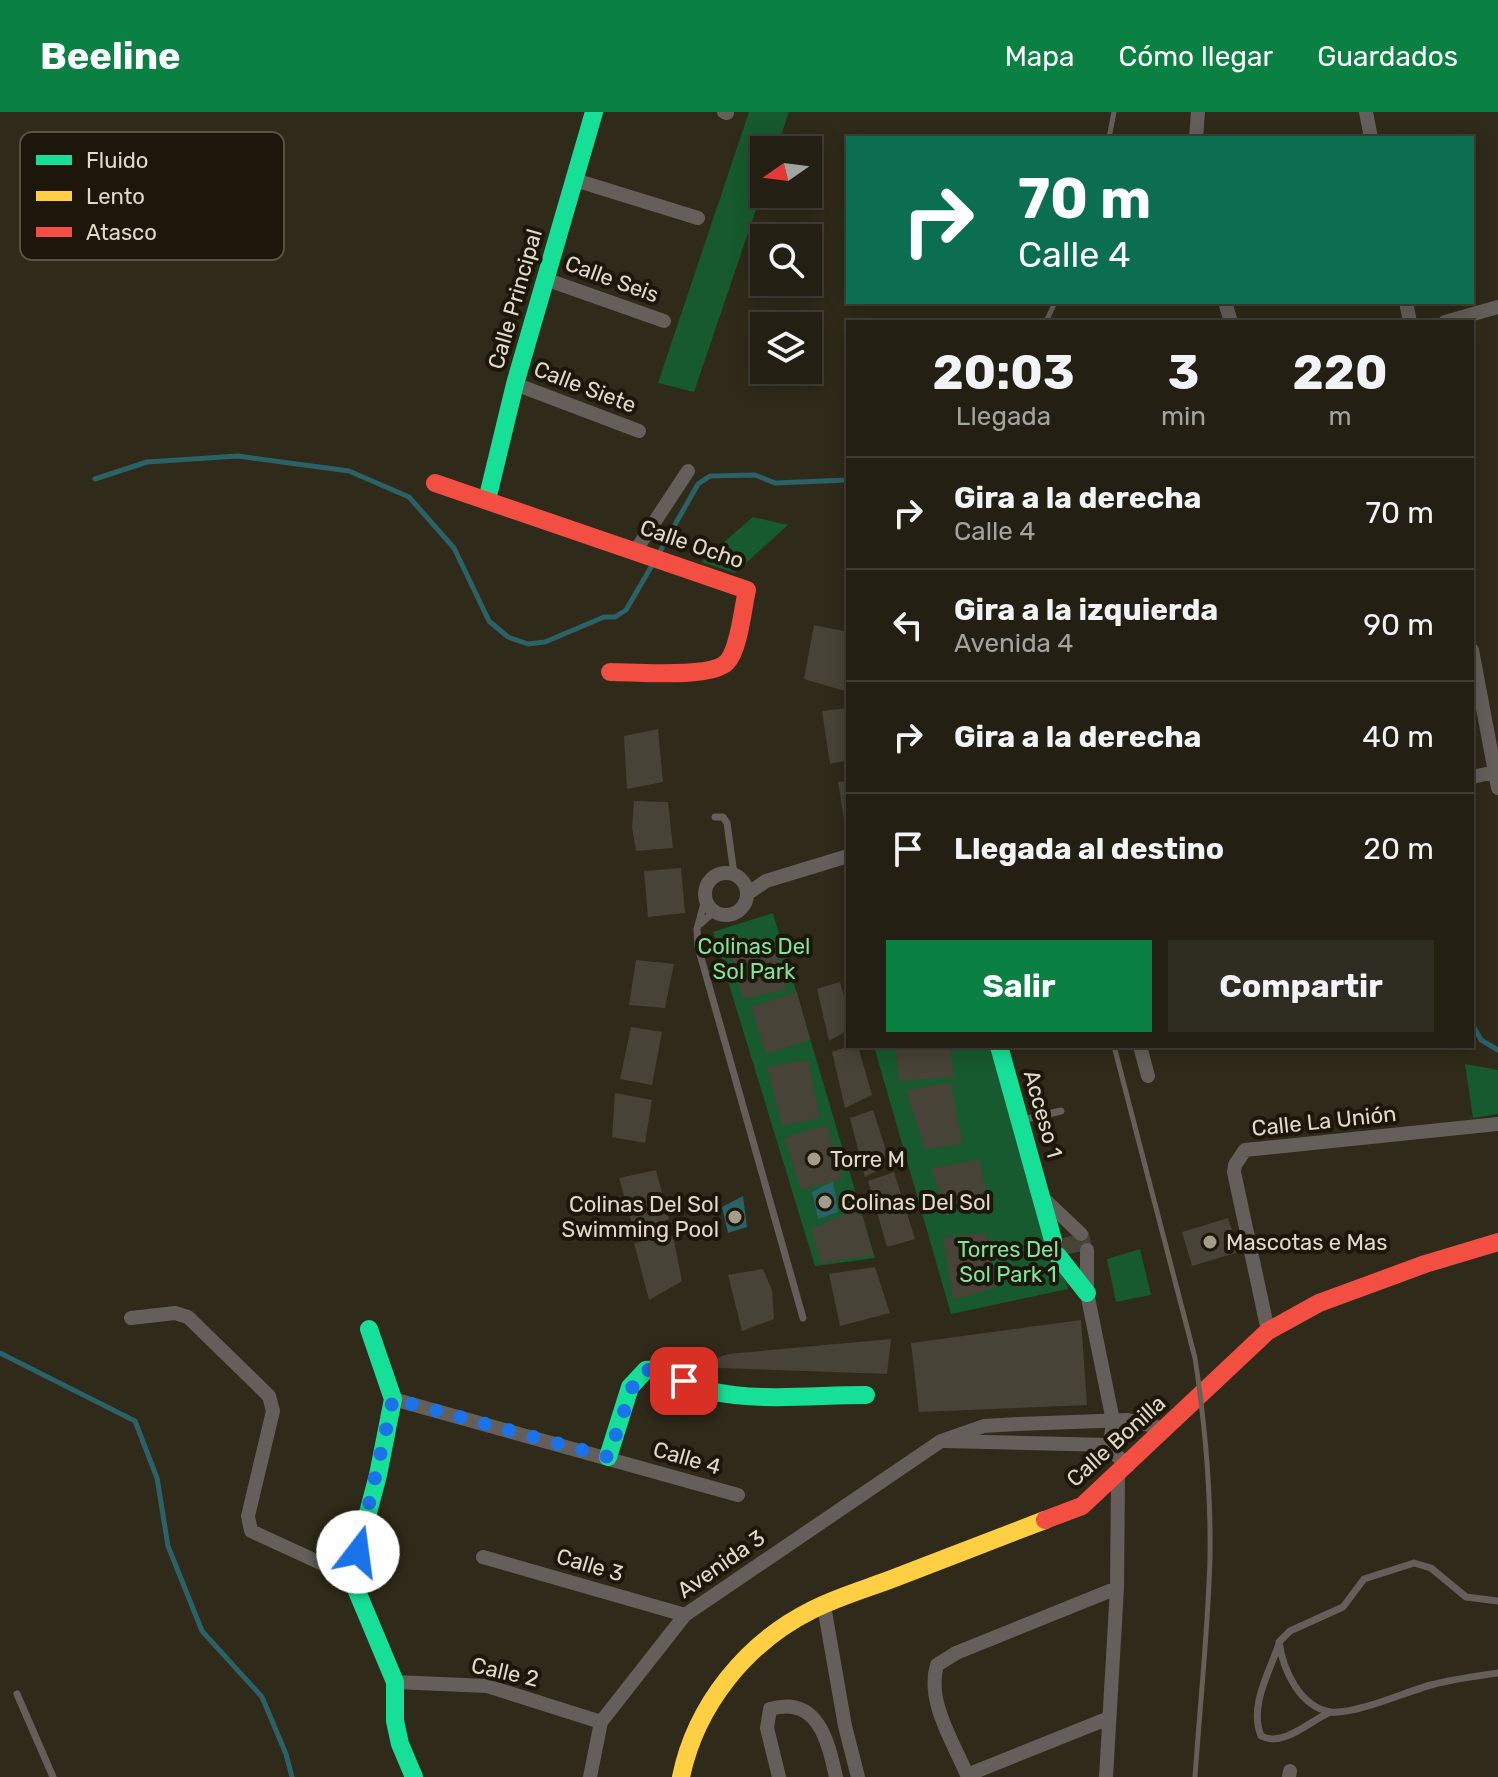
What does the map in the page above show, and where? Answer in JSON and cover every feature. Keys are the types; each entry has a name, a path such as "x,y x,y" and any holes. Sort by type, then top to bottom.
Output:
{"street":[{"name":"Calle Principal","path":"487,500 515,384 594,112"},
{"path":"1196,136 1198,112"},
{"path":"1366,112 1371,136"},
{"path":"575,180 698,218"},
{"name":"Calle Seis","path":"545,279 664,321"},
{"path":"1452,320 1498,307"},
{"name":"Calle Siete","path":"515,384 639,431"},
{"path":"650,554 688,471"},
{"name":"Calle Ocho","path":"435,483 650,554 747,590 728,662 710,671 610,672"},
{"path":"1474,661 1498,788"},
{"path":"1474,777 1495,772"},
{"path":"766,881 717,875 709,883 706,896 715,911 733,913 745,902 747,894 766,881 846,857"},
{"path":"737,876 747,894"},
{"name":"Acceso 1","path":"1000,1048 1056,1248 1087,1293"},
{"path":"1141,1048 1148,1076"},
{"name":"Calle La Unión","path":"1268,1331 1234,1172 1245,1150 1498,1124"},
{"name":"Acceso 1","path":"1042,1195 1081,1234"},
{"name":"Calle Bonilla","path":"681,1777 696,1721 714,1694 774,1635 804,1613 1082,1506 1123,1471 1268,1331 1319,1303 1425,1264 1498,1242"},
{"name":"Acceso 1","path":"1087,1250 1087,1293 1113,1421"},
{"path":"131,1318 175,1313 188,1317 269,1396 273,1411 248,1524 258,1536 351,1577"},
{"path":"369,1329 393,1399 378,1475 351,1577 395,1682 395,1721 400,1744 414,1777"},
{"path":"608,1457 631,1384 643,1371 660,1369 708,1391 760,1396 866,1395"},
{"name":"Calle 4","path":"393,1399 738,1495"},
{"name":"Avenida 3","path":"590,1777 601,1722 644,1663 685,1615 941,1441 984,1426 1128,1420 1166,1429"},
{"path":"1106,1777 1123,1471 1110,1445 1113,1421"},
{"path":"941,1441 1110,1445"},
{"name":"Calle 3","path":"483,1557 685,1615"},
{"path":"1109,1718 968,1776 937,1704 933,1680 937,1665 956,1653 1117,1588"},
{"path":"824,1606 845,1726 858,1777"},
{"name":"Calle 2","path":"395,1682 487,1686 601,1722"},
{"path":"779,1777 767,1728 770,1709 781,1706 798,1706 813,1717 827,1739 836,1777"}],"lane":[{"path":"715,817 723,817 727,823 737,876"},
{"path":"706,896 697,929 698,947 803,1318"},
{"path":"697,929 706,916 715,911"},
{"path":"1020,1121 1061,1111"},
{"path":"1498,1601 1466,1597 1431,1568 1414,1563 1364,1579 1343,1607 1290,1631 1279,1642 1257,1704 1257,1726 1261,1736 1269,1740 1280,1739 1331,1712 1376,1703 1433,1684 1498,1673"},
{"path":"1279,1642 1282,1661 1296,1688 1316,1705 1331,1712"},
{"path":"17,1694 53,1777"}],"green space":[{"path":"749,112 789,112 781,136 750,136 750,208 757,208 694,392 658,383"},
{"path":"753,517 788,525 735,573 701,562"},
{"name":"Colinas Del Sol Park","path":"773,913 875,1258 815,1266 713,932"},
{"name":"Torres Del Sol Park 1","path":"875,1048 993,1048 1068,1289 951,1314"},
{"path":"1465,1064 1498,1070 1498,1114 1473,1118"},
{"path":"1140,1249 1151,1295 1116,1302 1107,1259"}],"water":[{"name":"Colinas Del Sol","path":"833,1181 838,1212 818,1219 812,1192"},
{"name":"Colinas Del Sol Swimming Pool","path":"743,1196 747,1227 728,1233 722,1207"}],"building":[{"path":"814,625 846,632 845,691 804,679"},
{"path":"846,708 846,760 830,764 822,711"},
{"path":"658,729 663,782 627,789 624,736"},
{"path":"846,781 846,832 838,782"},
{"path":"634,801 668,802 673,848 636,851 632,827"},
{"path":"681,868 685,913 648,917 644,871"},
{"path":"773,942 787,989 743,999 730,952"},
{"path":"636,960 674,964 665,1008 629,1005"},
{"path":"840,982 846,1002 846,1031 829,1041 817,989"},
{"path":"797,992 810,1040 766,1054 751,1007"},
{"path":"631,1027 662,1032 652,1085 620,1079"},
{"path":"846,1047 859,1048 872,1095 845,1108 832,1052"},
{"path":"895,1048 950,1048 954,1077 899,1081"},
{"path":"808,1060 820,1118 782,1126 767,1067"},
{"path":"951,1082 962,1144 925,1149 906,1091"},
{"path":"615,1093 652,1100 645,1143 612,1137"},
{"path":"873,1110 890,1163 865,1177 850,1118"},
{"name":"Torre M","path":"827,1125 843,1179 801,1190 784,1138"},
{"path":"979,1159 988,1200 946,1210 931,1169"},
{"path":"656,1170 669,1219 635,1234 619,1178"},
{"path":"894,1172 915,1239 887,1247 868,1181"},
{"path":"860,1208 873,1255 821,1263 811,1229"},
{"name":"Mascotas e Mas","path":"1228,1218 1239,1252 1192,1266 1182,1232"},
{"path":"1089,1232 1092,1249 1049,1258 1045,1242"},
{"path":"986,1233 997,1287 953,1300 943,1237"},
{"path":"673,1235 682,1281 649,1300 634,1243"},
{"path":"875,1267 890,1313 840,1326 829,1274"},
{"path":"763,1269 772,1290 774,1319 742,1331 728,1275"},
{"path":"1081,1320 1087,1405 919,1412 911,1343"},
{"path":"891,1339 887,1374 692,1367 728,1354"}],"waterway":[{"path":"95,479 147,462 238,456 349,471 409,497 454,548 489,621 508,637 528,644 545,642 604,617 615,617 626,610 654,562"},
{"path":"659,553 698,484 710,476 755,475 775,483 846,480"},
{"path":"1474,1028 1481,1040 1498,1050"},
{"path":"0,1353 135,1421 157,1478 168,1546 202,1631 262,1697 286,1754 292,1777"}],"railway":[{"path":"1109,136 1114,112"},
{"path":"1047,320 1054,304"},
{"path":"1115,1048 1195,1358 1202,1408 1210,1558 1195,1777"}],"traffic: fast":[{"path":"487,500 515,384 594,112"},
{"path":"1000,1048 1053,1240"},
{"path":"1058,1256 1087,1293"},
{"path":"369,1329 393,1399 378,1475 351,1577 395,1682 395,1721 400,1744 414,1777"},
{"path":"608,1457 630,1387 646,1370 663,1371 710,1391 729,1394 767,1397 866,1395"}],"traffic: slow":[{"path":"681,1777 699,1725 727,1679 746,1658 788,1624 833,1600 1045,1520"}],"traffic: jam":[{"path":"435,483 747,590 735,648 727,662 719,667 690,673 610,672"},
{"path":"1045,1520 1082,1506 1268,1331 1319,1303 1425,1264 1498,1242"}],"place":[{"name":"Torre M","path":"814,1159"},
{"name":"Colinas Del Sol","path":"825,1202"},
{"name":"Colinas Del Sol Swimming Pool","path":"735,1217"},
{"name":"Mascotas e Mas","path":"1210,1242"}],"route":[{"path":"358,1552 393,1399 608,1457 631,1384 636,1377 643,1371 660,1369 684,1381"}]}
